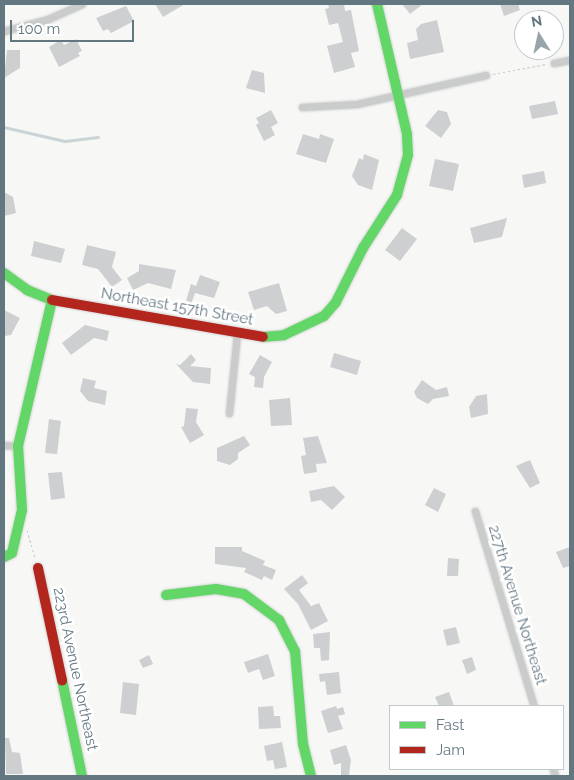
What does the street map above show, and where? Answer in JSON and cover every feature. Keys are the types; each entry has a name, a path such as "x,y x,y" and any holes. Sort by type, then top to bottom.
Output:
{"street":[{"path":"4,31 48,19 82,4"},
{"path":"377,4 399,95"},
{"path":"554,62 570,60"},
{"path":"302,107 358,104 486,75"},
{"name":"Northeast 157th Street","path":"52,300 262,337 284,334 324,316 336,302 400,188 408,155 399,95"},
{"path":"4,273 27,290 52,300 18,446 22,510 12,553 4,557"},
{"path":"229,413 237,334"},
{"path":"4,445 18,446"},
{"name":"227th Avenue Northeast","path":"475,511 534,705"},
{"name":"223rd Avenue Northeast","path":"38,568 82,776"},
{"path":"166,595 216,589 244,594 263,605 279,620 295,650 303,744 311,776"}],"path":[{"path":"486,75 554,62"},
{"path":"26,526 38,568"}],"building":[{"path":"155,4 185,4 163,17"},
{"path":"328,4 344,4 345,11 351,10 359,51 351,53 355,67 334,73 327,46 343,42 338,23 329,25 325,9 329,8"},
{"path":"402,4 423,4 410,14"},
{"path":"500,4 518,4 520,10 514,10 514,12 504,16"},
{"path":"126,6 134,21 111,33 108,29 103,31 96,18"},
{"path":"437,20 444,52 410,59 407,43 418,40 416,29 421,24"},
{"path":"76,39 82,51 78,53 80,56 59,67 49,47 61,40 64,45"},
{"path":"7,50 20,50 20,68 4,78"},
{"path":"252,70 264,73 265,93 246,88"},
{"path":"555,101 558,114 532,119 529,106"},
{"path":"271,110 278,123 271,127 275,135 264,141 256,125 259,123 256,118"},
{"path":"438,110 447,112 451,124 441,138 425,126"},
{"path":"303,134 319,139 320,134 334,139 326,163 296,154"},
{"path":"364,154 379,160 372,190 358,185 352,176 359,158 363,160"},
{"path":"435,159 459,164 453,191 429,186"},
{"path":"544,171 546,183 524,188 522,175"},
{"path":"4,192 13,197 16,213 4,216"},
{"path":"507,218 502,237 474,243 470,228"},
{"path":"402,228 417,239 400,261 385,250"},
{"path":"34,241 65,249 61,263 31,256"},
{"path":"87,245 116,252 112,267 122,280 112,287 98,269 82,265"},
{"path":"139,264 176,270 171,289 148,283 133,290 127,278 139,271"},
{"path":"200,275 220,282 214,298 195,293 189,310 184,308 191,284 196,286"},
{"path":"279,283 287,311 276,314 267,306 254,310 248,292"},
{"path":"4,310 20,318 11,335 4,336"},
{"path":"85,325 109,331 107,341 94,338 71,355 62,343"},
{"path":"334,353 361,361 357,375 330,367"},
{"path":"191,354 196,360 190,366 211,368 210,384 193,382 176,364 180,365"},
{"path":"260,355 272,362 264,377 263,388 254,387 255,377 249,374"},
{"path":"83,378 96,381 94,388 107,391 105,405 88,401 80,391"},
{"path":"422,380 436,390 447,387 449,396 433,399 428,404 417,398 414,392"},
{"path":"487,394 488,414 471,418 469,407 476,396"},
{"path":"290,398 292,425 271,426 269,400"},
{"path":"186,408 198,409 196,422 204,435 190,443 181,427 184,426"},
{"path":"49,419 61,421 57,454 45,453"},
{"path":"244,436 250,445 238,453 238,459 230,465 217,461 217,448"},
{"path":"318,436 327,463 316,464 317,472 304,474 301,456 306,455 303,438"},
{"path":"530,460 540,483 530,488 516,466"},
{"path":"62,472 65,498 51,500 48,473"},
{"path":"334,486 345,497 332,510 321,500 311,502 309,491"},
{"path":"434,488 446,494 438,512 425,505"},
{"path":"215,547 242,547 242,551 265,561 263,565 276,570 272,580 264,576 262,580 244,572 246,568 215,564"},
{"path":"570,547 570,566 563,568 556,552"},
{"path":"448,558 459,559 458,576 447,576"},
{"path":"302,575 308,583 299,590 311,606 319,603 328,621 311,630 298,604 284,589"},
{"path":"456,627 460,643 447,646 443,630"},
{"path":"330,632 329,660 321,661 320,648 314,648 313,634"},
{"path":"268,654 275,676 263,680 259,669 248,673 244,662"},
{"path":"149,655 153,664 143,668 139,660"},
{"path":"472,657 476,670 467,674 462,660"},
{"path":"339,672 341,693 327,695 325,681 320,682 319,674"},
{"path":"123,682 139,684 136,715 120,713"},
{"path":"449,692 454,705 439,705 435,697"},
{"path":"273,706 274,716 280,716 281,728 259,729 258,707"},
{"path":"336,706 337,709 343,707 345,714 338,716 343,729 328,733 321,711"},
{"path":"5,738 9,738 12,752 20,753 23,774 6,774"},
{"path":"282,742 287,767 275,769 273,760 267,761 264,746"},
{"path":"346,745 351,760 349,775 341,775 341,763 334,765 330,750"}],"waterway":[{"path":"4,127 65,141 98,137"}],"traffic: fast":[{"path":"263,337 284,335 324,316 336,302 363,248 397,195 408,155 407,134 377,4"},
{"path":"4,273 27,290 52,300 18,446 22,510 12,553 4,557"},
{"path":"166,595 216,589 244,594 279,620 295,651 303,744 311,776"},
{"path":"62,680 82,776"}],"traffic: jam":[{"path":"52,300 263,337"},
{"path":"38,568 62,680"}]}
